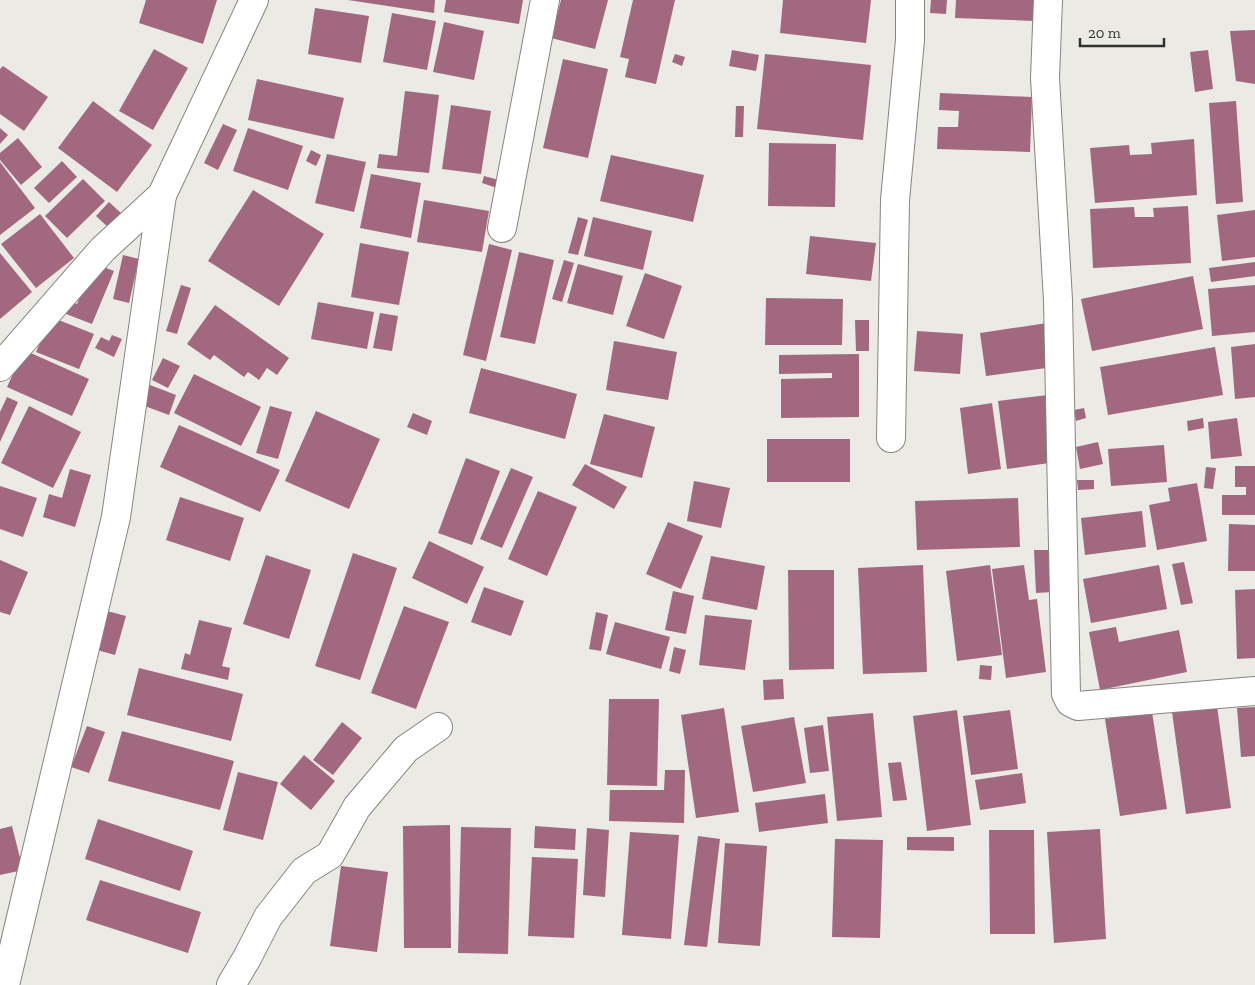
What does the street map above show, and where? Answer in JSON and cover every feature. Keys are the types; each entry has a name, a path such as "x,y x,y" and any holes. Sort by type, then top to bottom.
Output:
{"street":[{"path":"5,985 116,517 162,195 254,0"},
{"path":"502,228 545,0"},
{"path":"891,438 895,200 910,40 910,0"},
{"path":"1048,0 1045,78 1058,300 1066,694 1070,702 1078,706 1255,691"},
{"path":"0,367 103,249 162,195"},
{"path":"231,985 268,917 304,871 330,854 357,807 406,749 438,727"}],"building":[{"path":"146,0 217,0 203,44 139,23"},
{"path":"348,0 435,0 434,13"},
{"path":"446,0 523,0 519,24 444,12"},
{"path":"561,0 608,0 595,49 551,38"},
{"path":"633,0 675,0 656,84 625,77 629,59 620,57"},
{"path":"783,0 871,0 866,43 780,33"},
{"path":"931,0 947,0 946,14 930,13"},
{"path":"956,0 1035,0 1035,21 955,18"},
{"path":"315,8 369,16 361,63 308,54"},
{"path":"392,13 436,21 427,70 383,62"},
{"path":"444,22 484,31 474,80 433,72"},
{"path":"1255,30 1255,84 1236,81 1230,31"},
{"path":"154,49 188,68 153,130 119,111"},
{"path":"732,50 759,55 756,71 729,66"},
{"path":"1208,50 1213,89 1195,92 1190,52"},
{"path":"675,54 685,57 682,66 672,62"},
{"path":"765,54 871,65 863,140 757,129"},
{"path":"563,59 608,69 588,158 543,148"},
{"path":"3,66 48,97 24,131 0,114 0,69"},
{"path":"257,79 344,98 334,139 248,120"},
{"path":"405,91 439,95 429,173 377,168 379,154 397,156"},
{"path":"940,93 1032,97 1030,152 937,149 938,127 958,127 959,111 939,110"},
{"path":"93,101 152,145 117,192 58,148"},
{"path":"1236,101 1243,202 1216,204 1209,103"},
{"path":"451,105 491,111 481,174 442,169"},
{"path":"736,106 744,106 743,137 735,137"},
{"path":"223,124 237,130 218,170 204,163"},
{"path":"0,128 8,135 0,144"},
{"path":"248,128 303,146 288,190 233,171"},
{"path":"18,138 42,167 21,185 0,160 0,153"},
{"path":"1194,139 1197,195 1095,203 1090,148 1129,145 1130,155 1152,154 1151,143"},
{"path":"769,143 836,144 835,207 768,206"},
{"path":"311,150 321,155 316,166 306,161"},
{"path":"327,154 366,162 354,212 315,203"},
{"path":"611,155 704,175 693,222 600,201"},
{"path":"62,161 77,177 49,203 34,188"},
{"path":"0,162 35,208 0,235"},
{"path":"371,174 421,183 411,238 360,228"},
{"path":"484,176 499,180 497,188 482,183"},
{"path":"83,179 105,201 67,238 45,216"},
{"path":"253,190 324,234 279,306 208,261"},
{"path":"424,200 489,211 482,252 417,242"},
{"path":"109,202 122,214 109,228 96,216"},
{"path":"1188,206 1191,263 1093,268 1090,209 1134,207 1135,217 1154,217 1153,208"},
{"path":"1255,210 1255,257 1222,261 1217,215"},
{"path":"40,214 74,258 36,288 1,244"},
{"path":"578,217 588,220 578,255 568,253"},
{"path":"593,217 652,231 643,270 584,256"},
{"path":"810,236 876,243 871,281 806,274"},
{"path":"360,243 409,252 399,305 351,297"},
{"path":"489,244 512,250 486,361 463,355"},
{"path":"519,252 554,260 535,344 500,337"},
{"path":"0,253 32,292 0,319"},
{"path":"123,255 139,259 129,303 113,299"},
{"path":"564,260 574,263 562,302 552,299"},
{"path":"1255,262 1255,276 1211,282 1209,268"},
{"path":"93,263 114,271 92,324 61,312 66,300 77,304"},
{"path":"578,264 623,276 613,315 567,303"},
{"path":"645,273 682,286 664,339 626,326"},
{"path":"1193,276 1203,329 1092,351 1081,299"},
{"path":"181,285 191,288 177,334 166,331"},
{"path":"1255,285 1255,332 1212,336 1208,289"},
{"path":"766,298 843,299 842,345 765,345"},
{"path":"318,302 374,312 367,349 311,339"},
{"path":"215,305 289,358 277,375 267,368 259,380 248,372 244,377 214,355 210,360 187,344"},
{"path":"380,313 398,316 392,351 373,348"},
{"path":"51,317 94,334 79,369 36,352"},
{"path":"855,320 869,320 869,351 856,351"},
{"path":"1047,323 1054,367 986,376 980,333"},
{"path":"917,331 963,334 960,374 914,371"},
{"path":"112,335 122,339 114,357 95,348 101,337 109,341"},
{"path":"614,341 677,352 668,400 606,390"},
{"path":"1255,344 1255,397 1235,399 1231,347"},
{"path":"1215,347 1223,395 1108,415 1100,367"},
{"path":"24,350 89,379 72,416 7,387"},
{"path":"859,354 859,417 781,418 781,379 832,378 832,373 779,374 779,355"},
{"path":"163,358 180,366 168,388 152,380"},
{"path":"481,368 577,394 565,439 469,413"},
{"path":"194,374 261,407 241,446 174,413"},
{"path":"150,385 176,395 169,415 142,405"},
{"path":"1048,395 1056,462 1007,469 998,401"},
{"path":"7,397 18,402 0,442 0,412"},
{"path":"992,403 1001,469 968,474 960,408"},
{"path":"29,406 81,432 53,488 1,463"},
{"path":"270,406 292,412 278,459 256,453"},
{"path":"1084,408 1086,418 1076,421 1074,410"},
{"path":"316,411 380,439 349,509 285,481"},
{"path":"413,413 432,421 427,435 407,427"},
{"path":"604,414 655,427 642,478 590,464"},
{"path":"1203,418 1204,428 1188,431 1187,421"},
{"path":"1237,418 1242,456 1211,459 1208,422"},
{"path":"179,425 280,470 260,512 160,467"},
{"path":"767,439 850,439 850,482 767,482"},
{"path":"1098,442 1103,464 1080,469 1076,447"},
{"path":"1164,445 1167,482 1111,486 1108,449"},
{"path":"466,458 500,471 472,545 438,533"},
{"path":"585,464 627,487 614,509 572,485"},
{"path":"1235,466 1255,466 1255,515 1222,515 1222,495 1246,495 1246,487 1235,487"},
{"path":"1206,467 1216,468 1213,489 1204,488"},
{"path":"511,468 533,477 502,548 480,539"},
{"path":"70,469 91,475 75,527 43,517 49,494 62,498"},
{"path":"1077,480 1094,480 1094,489 1078,490"},
{"path":"694,481 730,488 721,528 687,521"},
{"path":"1197,483 1207,541 1157,550 1149,505 1170,501 1168,488"},
{"path":"0,486 37,498 23,537 0,529"},
{"path":"538,491 577,507 547,576 508,559"},
{"path":"180,497 244,518 230,561 166,540"},
{"path":"1018,498 1020,547 917,550 915,501"},
{"path":"1142,511 1146,547 1085,555 1081,518"},
{"path":"668,522 703,536 681,589 646,574"},
{"path":"1229,524 1255,525 1255,571 1228,571"},
{"path":"429,541 484,567 467,604 412,578"},
{"path":"1034,550 1050,550 1052,592 1036,593"},
{"path":"353,553 397,568 360,680 315,666"},
{"path":"266,555 311,570 289,639 243,624"},
{"path":"711,556 765,566 757,610 702,599"},
{"path":"0,560 28,572 10,615 0,612"},
{"path":"1184,562 1193,603 1181,605 1172,564"},
{"path":"923,565 927,672 863,674 858,568"},
{"path":"990,565 1002,655 957,661 946,571"},
{"path":"1024,565 1029,600 1037,599 1046,672 1006,678 992,569"},
{"path":"1159,565 1167,609 1091,623 1083,579"},
{"path":"788,570 834,570 834,669 789,670"},
{"path":"484,587 524,601 511,636 471,622"},
{"path":"1255,589 1255,658 1237,659 1235,590"},
{"path":"673,591 694,596 686,634 665,630"},
{"path":"404,606 449,622 416,709 371,693"},
{"path":"107,611 126,616 115,655 97,650"},
{"path":"596,612 608,615 601,651 589,649"},
{"path":"705,615 752,620 745,670 699,665"},
{"path":"199,620 232,628 222,666 230,668 228,680 181,669 185,653 190,655"},
{"path":"615,622 670,637 661,669 606,654"},
{"path":"1116,627 1119,642 1179,630 1187,672 1100,690 1089,632"},
{"path":"674,647 686,650 680,674 669,671"},
{"path":"980,665 992,666 991,680 979,679"},
{"path":"139,668 243,694 231,741 127,715"},
{"path":"783,679 784,699 764,700 763,680"},
{"path":"609,699 659,699 657,786 607,785"},
{"path":"1217,706 1231,808 1186,814 1172,712"},
{"path":"1255,707 1255,756 1241,757 1237,708"},
{"path":"724,708 739,812 696,818 681,715"},
{"path":"957,710 971,825 927,831 913,716"},
{"path":"1010,710 1018,769 971,775 963,716"},
{"path":"1152,712 1167,809 1120,816 1105,719"},
{"path":"873,713 882,817 837,821 827,717"},
{"path":"794,717 806,783 753,792 741,726"},
{"path":"342,722 362,738 333,775 313,760"},
{"path":"823,725 829,771 810,773 804,728"},
{"path":"87,726 105,732 89,773 71,767"},
{"path":"122,731 234,761 220,810 108,781"},
{"path":"304,755 335,781 311,810 280,784"},
{"path":"901,762 907,800 893,801 888,763"},
{"path":"665,770 685,770 684,823 609,821 610,790 664,790"},
{"path":"238,772 278,782 263,840 223,830"},
{"path":"1022,773 1026,803 980,810 975,780"},
{"path":"825,794 828,823 759,832 755,803"},
{"path":"98,819 193,851 180,891 85,859"},
{"path":"450,825 451,948 404,948 403,826"},
{"path":"12,826 23,870 0,875 0,829"},
{"path":"535,826 576,829 575,850 534,848"},
{"path":"461,827 511,828 508,954 458,953"},
{"path":"587,828 609,830 605,897 583,895"},
{"path":"1100,829 1106,939 1054,943 1047,832"},
{"path":"989,830 1034,830 1035,934 990,934"},
{"path":"630,832 679,835 671,939 622,935"},
{"path":"698,836 720,839 707,947 684,945"},
{"path":"907,837 954,837 954,851 907,850"},
{"path":"835,839 883,840 880,938 832,937"},
{"path":"725,843 767,846 760,946 718,943"},
{"path":"532,857 578,859 574,938 528,936"},
{"path":"341,866 388,872 377,952 330,946"},
{"path":"100,880 201,912 188,953 86,920"}]}
